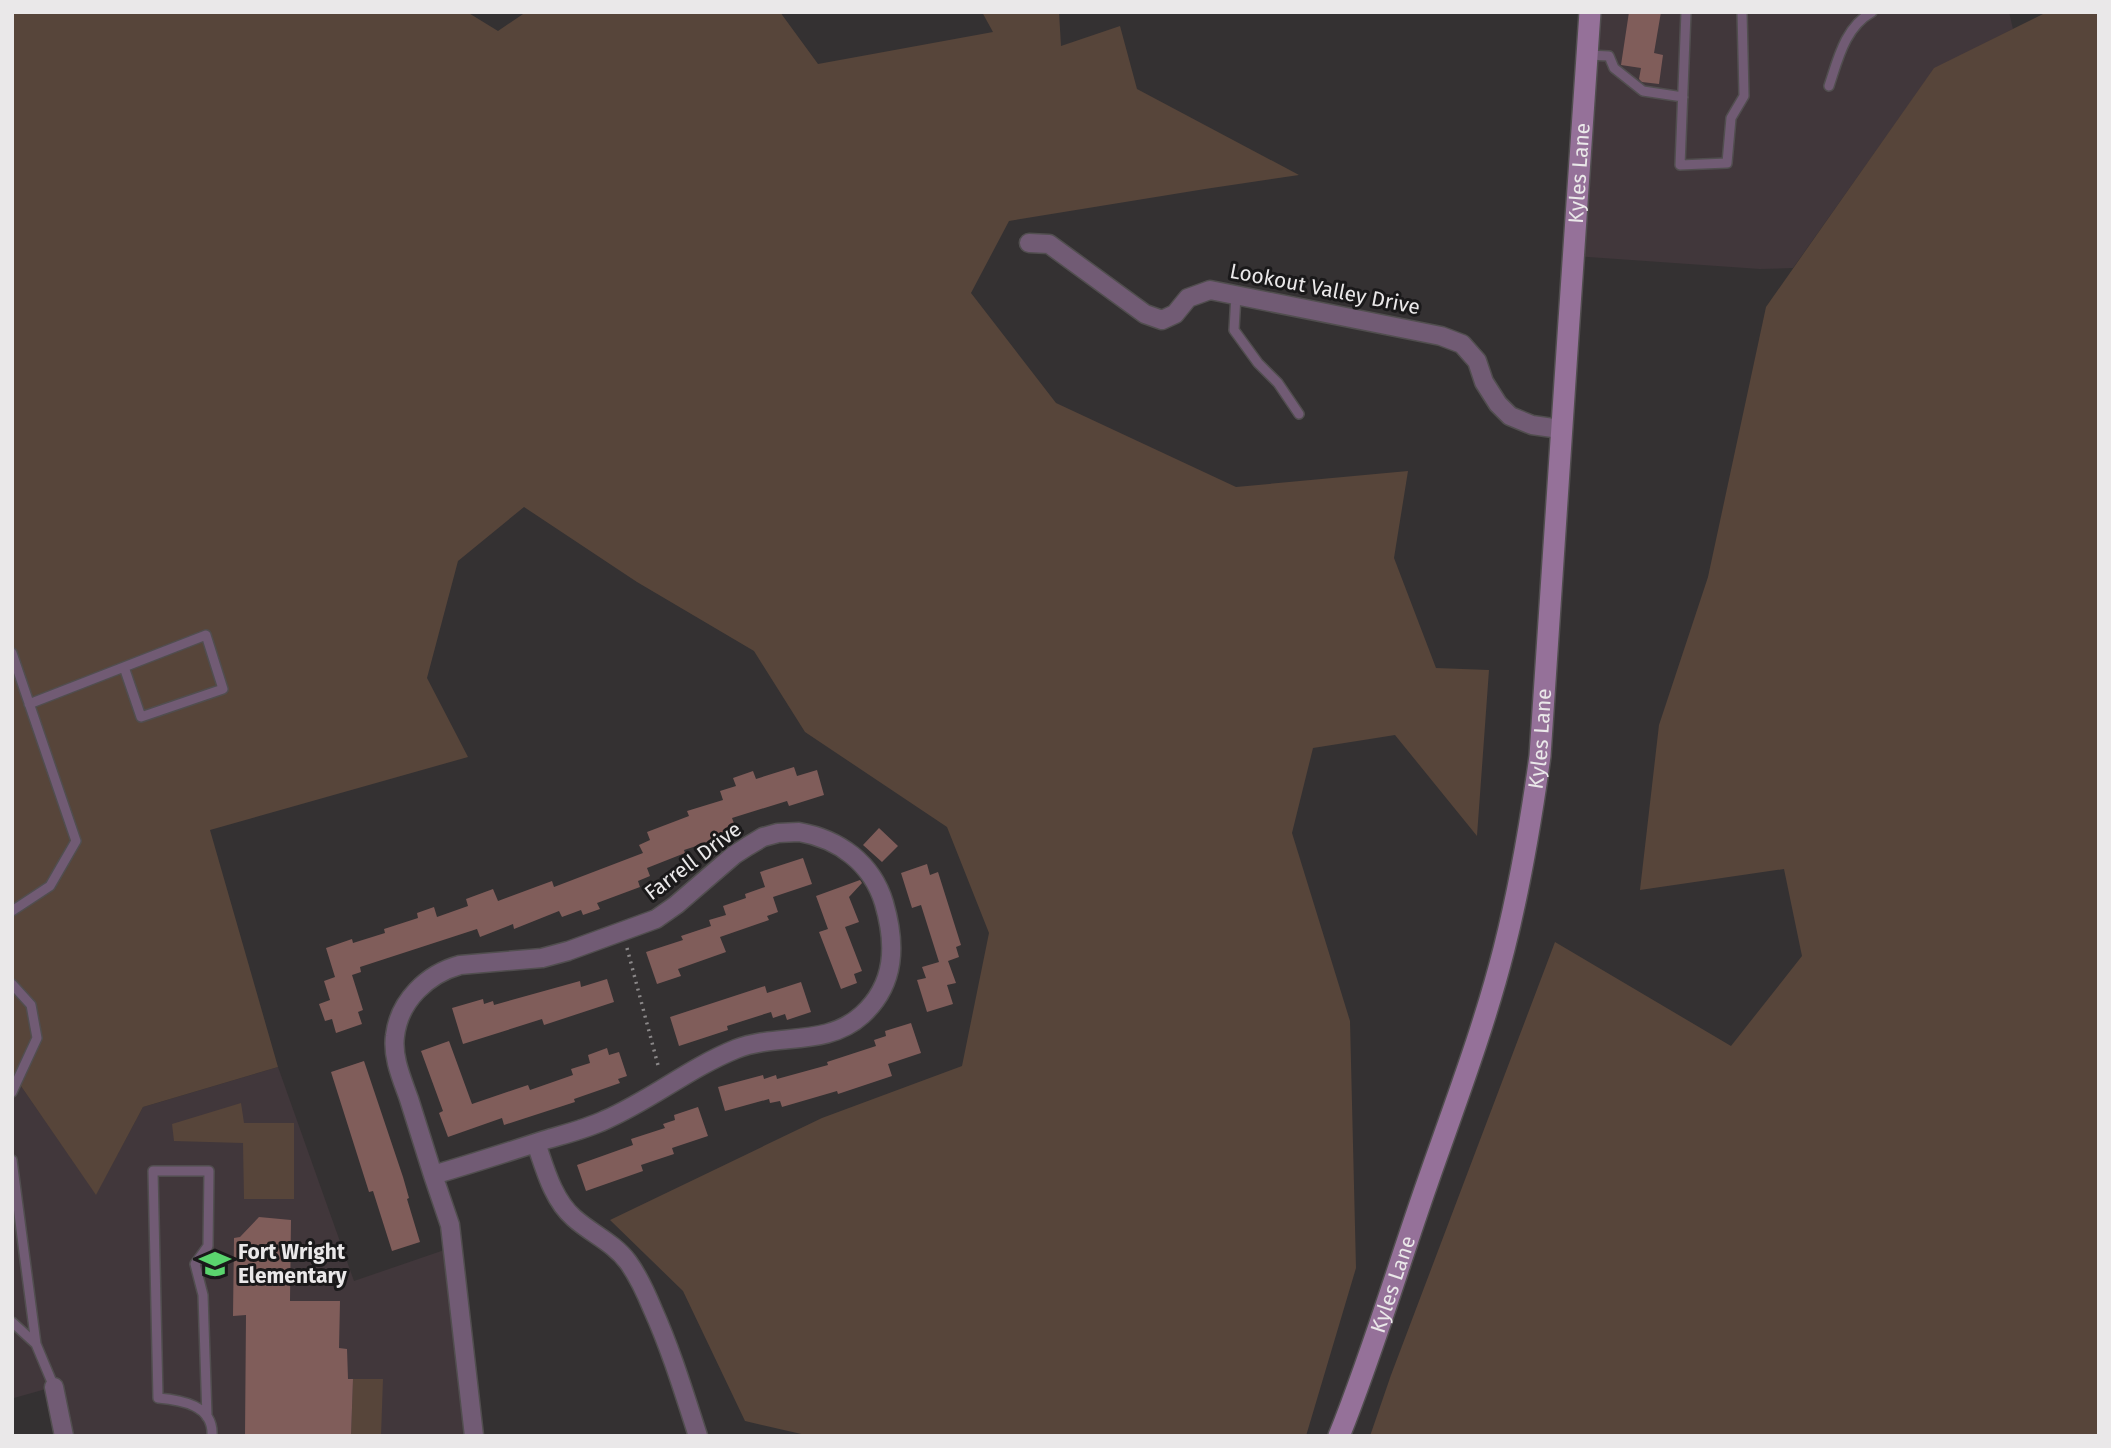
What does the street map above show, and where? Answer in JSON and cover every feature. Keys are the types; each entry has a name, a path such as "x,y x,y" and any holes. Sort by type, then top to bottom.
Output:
{"main road":[{"name":"Kyles Lane","path":"1339,1436 1383,1320 1427,1182 1461,1090 1504,950 1534,801 1540,756 1590,12"}],"street":[{"name":"Lookout Valley Drive","path":"1029,243 1049,244 1145,314 1161,320 1175,314 1188,298 1210,290 1441,335 1462,344 1477,361 1484,383 1510,416 1532,425 1560,429"},
{"name":"Farrell Drive","path":"433,1175 602,1122 635,1106 692,1070 737,1049 820,1036 842,1029 860,1017 879,996 886,983 892,952 886,910 871,874 848,850 814,835 799,832 778,833 763,837 734,855 656,919 542,958 460,965 447,969 421,985 412,995 398,1020 394,1038 396,1060 433,1175 450,1225 474,1436"},
{"path":"536,1143 551,1184 561,1202 573,1217 627,1260 640,1281 665,1336 698,1436"},
{"path":"54,1387 64,1436"}],"lane":[{"path":"1686,12 1681,165 1727,163 1731,118 1744,96 1742,12"},
{"path":"1829,86 1848,35 1857,23 1872,12"},
{"path":"1588,55 1609,56 1614,68 1643,91 1683,97"},
{"path":"1236,295 1234,330 1258,363 1278,383 1299,414"},
{"path":"29,704 206,635 223,689 141,717 124,667"},
{"path":"12,653 76,841 50,886 12,911"},
{"path":"12,984 31,1005 37,1038 12,1092"},
{"path":"12,1160 36,1344 54,1387"},
{"path":"207,1417 203,1295 195,1264 208,1246 209,1171 153,1171 158,1398 183,1400 198,1407 207,1417 212,1436"},
{"path":"12,1322 36,1344"}],"path":[{"path":"622,931 665,1087"}],"shaded area":[{"path":"12,12 467,12 498,31 526,12 780,12 818,64 993,32 982,12 1059,12 1061,46 1120,26 1137,89 1299,175 1009,221 971,293 1056,403 1236,487 1408,471 1394,558 1436,668 1489,670 1477,836 1395,735 1313,748 1292,833 1350,1021 1356,1268 1306,1436 810,1436 745,1421 683,1291 610,1220 822,1118 962,1066 989,933 947,827 805,732 754,651 637,582 524,507 458,561 427,678 468,757 210,830 278,1067 143,1107 96,1195 12,1073"},
{"path":"1590,12 2009,12 2013,29 1934,69 1793,268 1760,269 1574,256"},
{"path":"2047,12 2099,12 2099,1436 1370,1436 1555,942 1731,1046 1802,956 1784,869 1640,890 1659,725 1708,577 1766,307 1934,68"},
{"name":"Fort Wright Elementary","path":"278,1067 354,1281 453,1247 474,1436 64,1436 53,1387 14,1398 12,1388 12,1073 96,1194 143,1107"},
{"path":"241,1103 244,1123 294,1123 294,1199 244,1199 243,1143 174,1141 172,1124"},
{"path":"353,1379 383,1379 381,1436 351,1436"}],"building":[{"path":"1629,12 1661,12 1654,53 1663,55 1659,84 1642,82 1639,79 1641,68 1621,65"},
{"path":"794,767 797,776 817,770 824,795 789,806 787,801 732,818 735,826 725,830 727,836 684,850 685,853 647,868 650,876 638,881 640,887 597,903 600,909 583,915 581,910 562,917 559,911 514,929 513,924 480,937 477,929 360,967 361,972 352,975 363,1010 358,1012 362,1024 336,1033 332,1019 325,1021 319,1004 330,1000 324,981 335,977 326,948 352,939 353,943 385,933 384,929 418,918 417,913 434,907 437,917 468,906 466,899 493,889 498,901 552,881 554,887 643,853 639,845 650,840 647,832 689,816 687,811 723,800 720,791 736,786 733,778 753,771 756,779"},
{"path":"879,828 898,846 882,862 863,845"},
{"path":"803,858 812,884 773,897 778,912 767,916 769,920 720,937 726,952 678,969 681,976 657,984 646,952 683,940 681,936 711,926 709,920 726,915 723,906 746,898 745,894 765,887 760,872"},
{"path":"927,864 930,875 938,872 961,945 956,947 959,957 948,961 956,983 947,985 953,1004 927,1012 917,980 926,978 922,967 939,962 921,905 912,908 901,873"},
{"path":"860,880 862,883 849,897 859,922 845,927 862,971 854,974 857,983 841,989 819,932 828,929 816,896"},
{"path":"607,979 614,1002 544,1025 542,1019 463,1044 452,1008 483,999 484,1004 493,1001 494,1005 580,981 581,987"},
{"path":"801,982 811,1012 787,1020 785,1014 773,1018 771,1012 727,1026 728,1030 679,1046 670,1017 765,986 767,993"},
{"path":"911,1023 921,1053 888,1064 892,1076 838,1094 837,1091 782,1107 780,1101 770,1103 769,1099 725,1111 718,1087 763,1075 764,1079 776,1075 777,1079 828,1065 827,1062 876,1046 874,1040 886,1036 885,1031"},
{"path":"449,1041 472,1104 528,1085 530,1090 573,1075 571,1069 590,1063 588,1055 607,1048 609,1055 619,1052 627,1076 618,1079 620,1083 574,1099 575,1102 504,1125 502,1118 448,1137 439,1113 443,1111 421,1051"},
{"path":"364,1061 403,1177 420,1242 392,1251 373,1191 369,1192 331,1072"},
{"path":"698,1107 708,1136 672,1148 674,1154 641,1165 643,1171 586,1191 577,1165 633,1145 631,1139 665,1128 663,1124 675,1120 674,1115"},
{"name":"Fort Wright Elementary","path":"259,1217 291,1220 290,1301 340,1301 339,1348 347,1349 348,1379 353,1379 351,1436 245,1436 246,1315 233,1316 234,1238 240,1237"}],"place":[{"name":"Fort Wright Elementary","path":"215,1264"}]}
